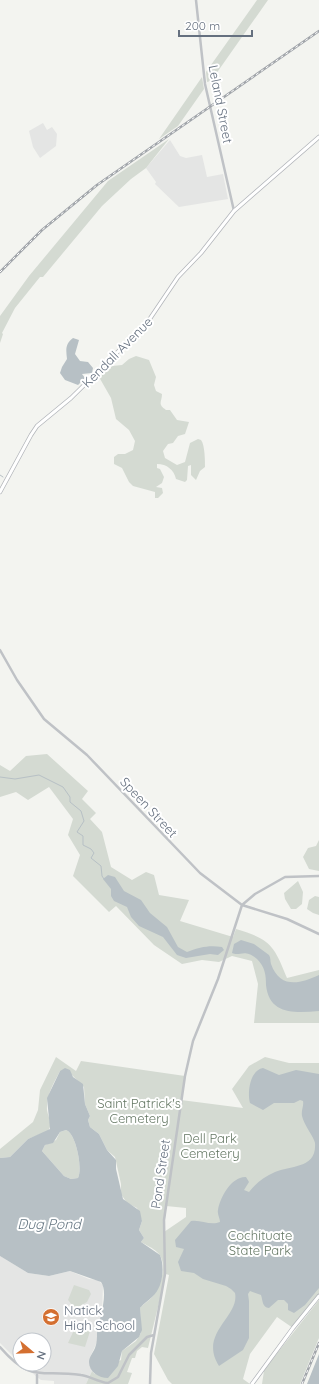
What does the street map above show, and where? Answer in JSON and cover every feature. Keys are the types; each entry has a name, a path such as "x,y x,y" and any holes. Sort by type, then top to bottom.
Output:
{"main road":[{"name":"Kendall Avenue","path":"0,492 34,430 71,398 147,323 178,277 201,253 234,210 319,137"},
{"path":"252,1384 293,1328 319,1296"}],"street":[{"name":"Leland Street","path":"196,0 205,84 234,210"},
{"name":"Speen Street","path":"0,650 17,680 44,719 92,760 200,873 242,904 287,919 319,934"},
{"path":"242,904 260,891 285,877 319,876"},
{"name":"Pond Street","path":"150,1384 150,1359 165,1280 164,1221 186,1071 193,1041 220,974 242,904"},
{"path":"0,1348 19,1366 29,1373 82,1375 102,1382 110,1382 120,1374 131,1353 147,1337 154,1336"},
{"path":"37,1374 37,1384"}],"shaded area":[{"path":"43,123 47,130 52,127 57,134 56,146 40,158 33,147 29,131"},
{"path":"170,140 180,156 186,158 202,155 207,177 223,174 228,199 179,207 155,184 156,182 146,168"},
{"name":"Natick High School","path":"0,1256 28,1273 49,1276 70,1271 89,1279 98,1280 103,1285 102,1313 97,1342 91,1355 90,1366 92,1371 86,1384 54,1384 54,1381 41,1380 31,1372 52,1372 52,1332 12,1332 12,1355 0,1343"}],"green space":[{"path":"257,0 268,0 211,81 207,82 206,72"},
{"path":"202,77 204,89 178,126 159,139"},
{"path":"169,139 146,168 131,179 102,206 43,277 40,277 15,308 2,333 0,343 0,316 29,276 108,181"},
{"path":"136,356 149,360 156,377 154,385 156,391 162,394 162,406 166,410 170,410 177,420 189,422 185,434 178,436 173,443 168,444 163,451 165,458 177,465 185,462 190,443 198,439 201,440 204,449 205,467 200,471 196,480 191,475 191,465 188,466 187,480 185,482 176,479 172,470 167,466 157,464 157,468 160,469 164,477 162,483 156,487 162,488 163,493 158,498 155,498 155,492 133,486 129,482 122,468 114,464 114,457 118,454 125,454 133,450 135,441 129,430 116,419 111,398 99,377 101,372 112,366 122,365 129,359"},
{"path":"47,754 88,791 82,799 96,813 90,819 102,832 111,867 132,880 146,872 154,875 159,895 189,900 180,921 233,937 236,929 264,940 274,951 287,978 319,970 319,1023 254,1023 258,984 252,961 232,956 219,962 202,960 182,964 154,945 116,906 109,912 73,876 80,855 68,835 73,819 49,787 28,800 16,792 0,797 0,765 10,771 26,756"},
{"path":"319,840 319,871 309,869 303,857 308,848 316,846"},
{"path":"298,881 303,892 302,904 296,909 291,909 285,899 284,893"},
{"path":"315,896 319,897 319,915 307,909 309,900"},
{"path":"56,1057 76,1071 81,1061 185,1076 181,1100 243,1108 232,1089 249,1066 265,1057 289,1063 319,1063 319,1296 293,1328 277,1317 250,1354 243,1379 250,1384 172,1384 168,1380 154,1354 169,1275 166,1274 148,1348 142,1347 137,1351 135,1358 132,1358 127,1372 132,1373 128,1384 86,1384 92,1371 95,1374 121,1360 122,1351 136,1341 141,1333 140,1308 155,1294 158,1288 162,1275 163,1262 161,1256 157,1252 141,1242 144,1238 139,1230 142,1221 137,1208 127,1203 121,1194 121,1184 115,1157 107,1150 99,1134 90,1127 88,1120 90,1116 85,1104 84,1087 71,1074 60,1071 51,1089 47,1105 50,1123 48,1131 28,1139 10,1157 0,1158 0,1149 33,1122 38,1110 40,1090","holes":["166,1206 186,1208 186,1217 164,1232"]},
{"path":"66,1130 73,1138 78,1152 80,1167 78,1178 71,1179 64,1176 42,1151 45,1145 56,1140 60,1132"},
{"path":"74,1285 89,1290 91,1294 87,1302 78,1307 73,1306 68,1300"},
{"path":"319,1300 319,1338 300,1384 262,1384 264,1371 267,1366"},
{"path":"85,1327 91,1328 85,1347 68,1343 74,1330"}],"water":[{"path":"73,338 79,340 75,354 80,361 88,362 93,368 92,373 82,374 85,378 78,385 65,380 60,373 67,359 67,345"},
{"path":"108,875 115,877 124,891 141,900 150,913 167,927 178,947 187,952 209,946 222,947 224,950 218,955 210,954 186,958 177,955 163,937 139,926 131,917 127,907 114,901 111,896 111,889 103,879"},
{"path":"241,940 254,944 269,955 275,972 285,981 305,981 319,975 319,1011 292,1012 278,1007 272,1002 268,995 266,978 260,962 249,954 232,953 234,944"},
{"name":"Dug Pond","path":"65,1068 70,1070 73,1077 83,1084 85,1104 90,1116 88,1120 90,1127 99,1134 107,1150 116,1160 116,1169 123,1199 140,1211 142,1221 139,1230 144,1238 141,1242 160,1255 162,1260 163,1271 159,1288 156,1293 140,1308 142,1330 139,1337 122,1351 118,1366 108,1378 95,1374 89,1366 90,1358 96,1344 104,1300 101,1282 70,1271 49,1276 28,1273 0,1256 0,1158 10,1157 28,1139 50,1129 47,1098 60,1071","holes":["66,1130 70,1133 76,1144 80,1167 78,1178 71,1179 64,1176 42,1151 45,1145 53,1143 60,1132"]},
{"name":"Cochituate State Park","path":"263,1068 279,1075 296,1070 319,1074 319,1288 305,1305 294,1313 288,1310 288,1304 284,1300 278,1300 269,1308 263,1303 261,1295 250,1291 248,1294 249,1338 243,1350 219,1366 214,1354 213,1344 221,1326 232,1310 235,1302 235,1293 226,1286 203,1279 194,1273 181,1271 178,1262 184,1249 176,1247 175,1240 191,1221 213,1223 220,1222 218,1212 221,1199 228,1188 236,1180 246,1177 249,1182 244,1190 249,1192 257,1183 271,1174 307,1162 312,1158 314,1151 314,1140 302,1116 303,1101 300,1100 294,1103 274,1103 263,1110 250,1103 250,1082 255,1073"},
{"path":"319,1354 319,1384 307,1384"}],"waterway":[{"path":"0,777 15,779 39,775 63,787 70,797 70,802 81,811 84,821 77,832 83,836 83,845 91,849 94,853 91,858 101,866 102,876 104,879"}],"railway":[{"path":"0,272 42,230 97,185 319,31"},
{"path":"302,1384 319,1343"}],"place":[{"name":"Natick High School","path":"51,1317"}],"park label":[{"name":"Saint Patrick's Cemetery","path":"139,1110"},
{"name":"Dell Park Cemetery","path":"210,1146"}]}
